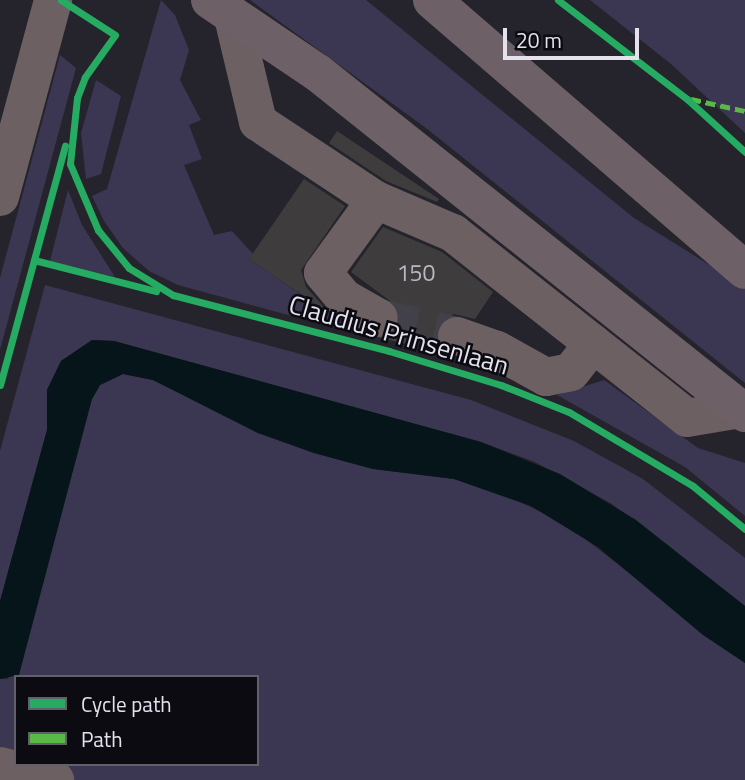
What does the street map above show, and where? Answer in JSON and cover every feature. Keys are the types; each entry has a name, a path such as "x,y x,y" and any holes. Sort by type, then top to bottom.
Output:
{"main road":[{"path":"432,0 745,270"},
{"path":"222,9 318,74 743,412"}],"street":[{"path":"0,197 53,0"},
{"path":"222,9 258,122 376,200 453,233 687,418 743,412"},
{"name":"Claudius Prinsenlaan","path":"376,200 323,273 344,298 379,318"},
{"name":"Claudius Prinsenlaan","path":"457,336 497,350 546,377 571,372 593,344"}],"shaded area":[{"path":"161,0 175,15 189,50 180,80 201,120 189,125 202,159 184,165 214,235 232,231 253,254 249,259 351,329 380,340 178,285 149,271 123,248 104,221 92,196 107,189"},
{"path":"250,0 366,0 634,218 745,287 745,383 426,128"},
{"path":"590,0 745,0 745,133 671,64"},
{"path":"60,55 76,68 0,350 0,278"},
{"path":"96,80 121,96 101,174 86,179 81,133"},
{"path":"68,190 82,225 115,277 50,261"},
{"path":"45,285 471,400 574,441 643,479 745,558 745,606 612,504 535,462 481,442 114,341 92,340 61,361 47,390 47,430 0,601 0,451"},
{"path":"92,340 114,341 481,442 560,474 636,520 745,606 745,663 703,635 598,547 531,506 454,479 373,469 314,453 258,433 153,380 123,374 100,385 92,399 19,675 0,679 0,601 47,430 47,390 61,361"},
{"path":"123,374 153,380 258,433 314,453 373,469 454,479 495,490 566,524 745,663 745,780 0,780 0,679 8,679 92,399 100,385"},
{"path":"604,380 698,448 745,463 745,516 685,467 557,395"}],"building":[{"path":"337,131 439,199 437,202 386,181 329,143"},
{"path":"304,179 345,206 301,270 306,287 330,314 249,259"},
{"path":"383,227 442,252 493,292 475,319 454,314 442,320 436,329 438,345 393,334 401,319 397,306 351,272"}],"tunnel":[{"path":"379,318 457,336"}],"marked path":[{"path":"691,99 745,111"}],"cycle path":[{"path":"61,0 115,35 85,77 77,98 70,164 98,230 129,268 173,295 389,351 501,385 569,412 693,486 745,529"},
{"path":"558,0 687,99 745,152"},
{"path":"0,385 65,146"},
{"path":"34,260 156,291"}]}
